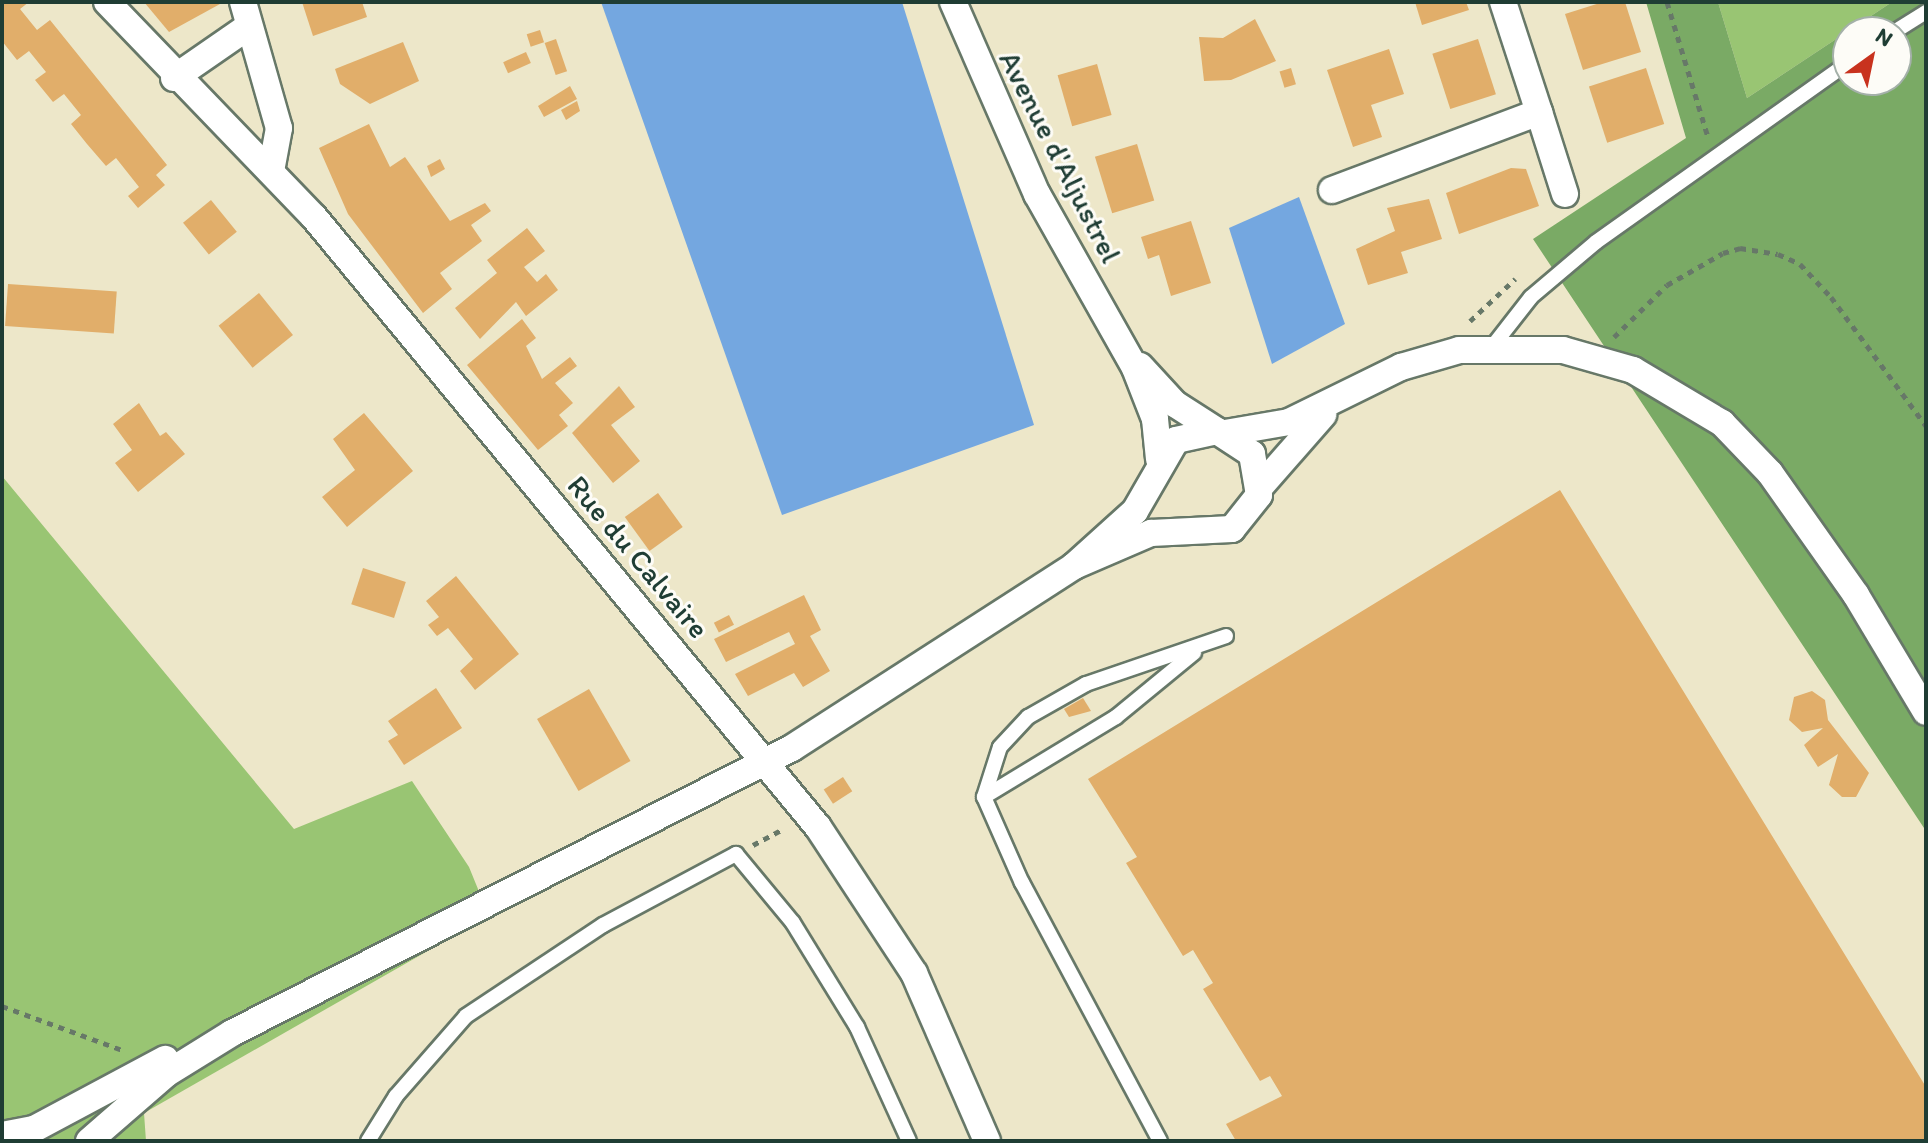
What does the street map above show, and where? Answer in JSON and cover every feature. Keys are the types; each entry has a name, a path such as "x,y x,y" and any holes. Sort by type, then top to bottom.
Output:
{"street":[{"name":"Rue du Calvaire","path":"107,2 174,78 271,171 808,815 914,973 987,1141"},
{"name":"Avenue d'Aljustrel","path":"953,2 1037,194 1118,337 1155,419 1157,467"},
{"path":"1503,2 1565,194"},
{"path":"174,78 246,14 279,128 271,171"},
{"path":"1332,190 1539,112"},
{"name":"Avenue d'Aljustrel","path":"1118,337 1175,404 1221,432"},
{"path":"1074,566 1135,511 1157,467 1183,435 1268,429 1347,396 1401,367 1450,352 1492,347 1599,357 1672,389 1744,444 1856,595 1926,712"},
{"path":"2,1135 34,1129 136,1075 232,1033 765,761 1074,566 1151,533 1232,529 1252,511 1260,487 1286,448 1347,396"},
{"path":"1221,432 1252,454 1260,487"},
{"path":"1157,467 1162,510 1189,532"},
{"path":"89,1141 166,1074 232,1033"}],"lane":[{"path":"1492,347 1531,297 1596,242 1832,74"},
{"path":"1160,1141 1022,883 984,797 1000,747 1028,717 1086,684 1200,648 1226,636"},
{"path":"984,797 1116,717 1200,648"},
{"path":"368,1141 396,1096 466,1016 603,925 736,854 793,923 841,1001 909,1141"}],"path":[{"path":"1667,2 1709,139 1696,148"},
{"path":"1599,357 1667,285 1723,253 1755,248 1800,264 1926,426"},
{"path":"1450,352 1482,303 1519,276"},
{"path":"736,854 808,815"},
{"path":"2,1006 116,1045 136,1075"}],"green space":[{"path":"1646,2 1718,2 1747,98 1832,42 1832,96 1912,96 1912,16 1871,16 1892,2 1926,2 1926,831 1533,239 1686,138"},
{"path":"1718,2 1892,2 1871,16 1832,16 1832,42 1747,98"},
{"path":"2,476 294,829 412,781 469,867 489,916 144,1113 146,1141 7,1141 2,1132"}],"water":[{"path":"601,2 902,2 1034,425 782,515"},
{"path":"1299,197 1345,324 1272,364 1229,228"}],"building":[{"path":"2,2 29,2 20,9 37,30 50,20 167,165 156,175 165,185 138,208 128,196 139,187 116,158 106,166 87,144 71,124 81,115 64,94 53,102 35,80 46,72 29,51 17,60 2,41"},
{"path":"144,2 220,2 220,4 169,32"},
{"path":"302,2 362,2 367,17 313,36"},
{"path":"1415,2 1466,2 1469,10 1422,25"},
{"path":"1603,2 1625,2 1641,52 1583,70 1565,14"},
{"path":"1255,19 1276,61 1231,80 1204,81 1199,37 1223,38"},
{"path":"540,30 544,42 531,47 527,34"},
{"path":"556,39 567,71 556,75 545,43"},
{"path":"1478,39 1496,94 1450,109 1432,54"},
{"path":"403,42 419,81 370,104 340,84 335,69"},
{"path":"1389,49 1404,94 1371,105 1382,137 1353,147 1327,70"},
{"path":"526,52 531,63 508,73 503,62"},
{"path":"1097,64 1112,115 1072,126 1058,75"},
{"path":"1291,68 1296,84 1284,88 1280,72"},
{"path":"1646,68 1664,124 1607,143 1589,87"},
{"path":"570,86 577,99 544,117 538,106"},
{"path":"577,101 580,111 566,120 561,110"},
{"path":"369,124 390,167 405,157 450,221 485,203 491,211 471,225 482,241 440,273 452,289 423,313 348,214 319,148"},
{"path":"1137,144 1154,200 1112,213 1095,157"},
{"path":"440,159 445,169 431,177 427,166"},
{"path":"1511,168 1526,169 1539,206 1459,234 1446,193"},
{"path":"1429,199 1442,239 1401,252 1408,273 1368,285 1356,249 1395,231 1387,208"},
{"path":"211,200 237,232 209,255 183,223"},
{"path":"1191,221 1211,283 1171,296 1159,255 1148,259 1141,237"},
{"path":"527,228 545,251 524,267 537,282 546,274 558,290 526,316 516,302 480,339 455,308 497,273 487,260"},
{"path":"8,284 117,292 114,334 5,326"},
{"path":"259,293 293,335 253,368 219,326"},
{"path":"522,319 536,338 526,346 542,379 570,357 577,366 555,383 573,403 559,415 568,426 538,450 467,365"},
{"path":"619,386 635,407 611,425 640,461 613,483 572,433"},
{"path":"139,403 160,436 166,432 185,454 138,492 115,463 132,450 113,424"},
{"path":"364,413 413,471 347,527 322,497 355,470 333,439"},
{"path":"1560,490 1926,1087 1926,1141 1236,1141 1226,1124 1282,1096 1270,1076 1260,1081 1203,989 1213,983 1193,950 1183,956 1126,863 1137,857 1088,779"},
{"path":"658,493 683,527 650,551 625,517"},
{"path":"363,568 406,582 394,618 351,604"},
{"path":"456,576 519,654 475,690 460,671 473,659 448,628 437,636 428,625 439,617 426,601"},
{"path":"804,595 821,630 810,636 830,671 803,687 794,673 748,696 735,674 795,644 789,632 726,662 714,639"},
{"path":"729,615 734,625 719,633 714,623"},
{"path":"436,688 462,728 404,765 388,741 398,735 388,721"},
{"path":"589,689 630,761 579,791 537,719"},
{"path":"1812,691 1825,700 1828,720 1869,773 1856,797 1842,797 1829,785 1838,754 1818,767 1804,745 1823,728 1802,732 1789,720 1794,697"},
{"path":"1083,698 1091,711 1069,717 1064,709"},
{"path":"843,777 852,791 833,804 824,790"}]}
